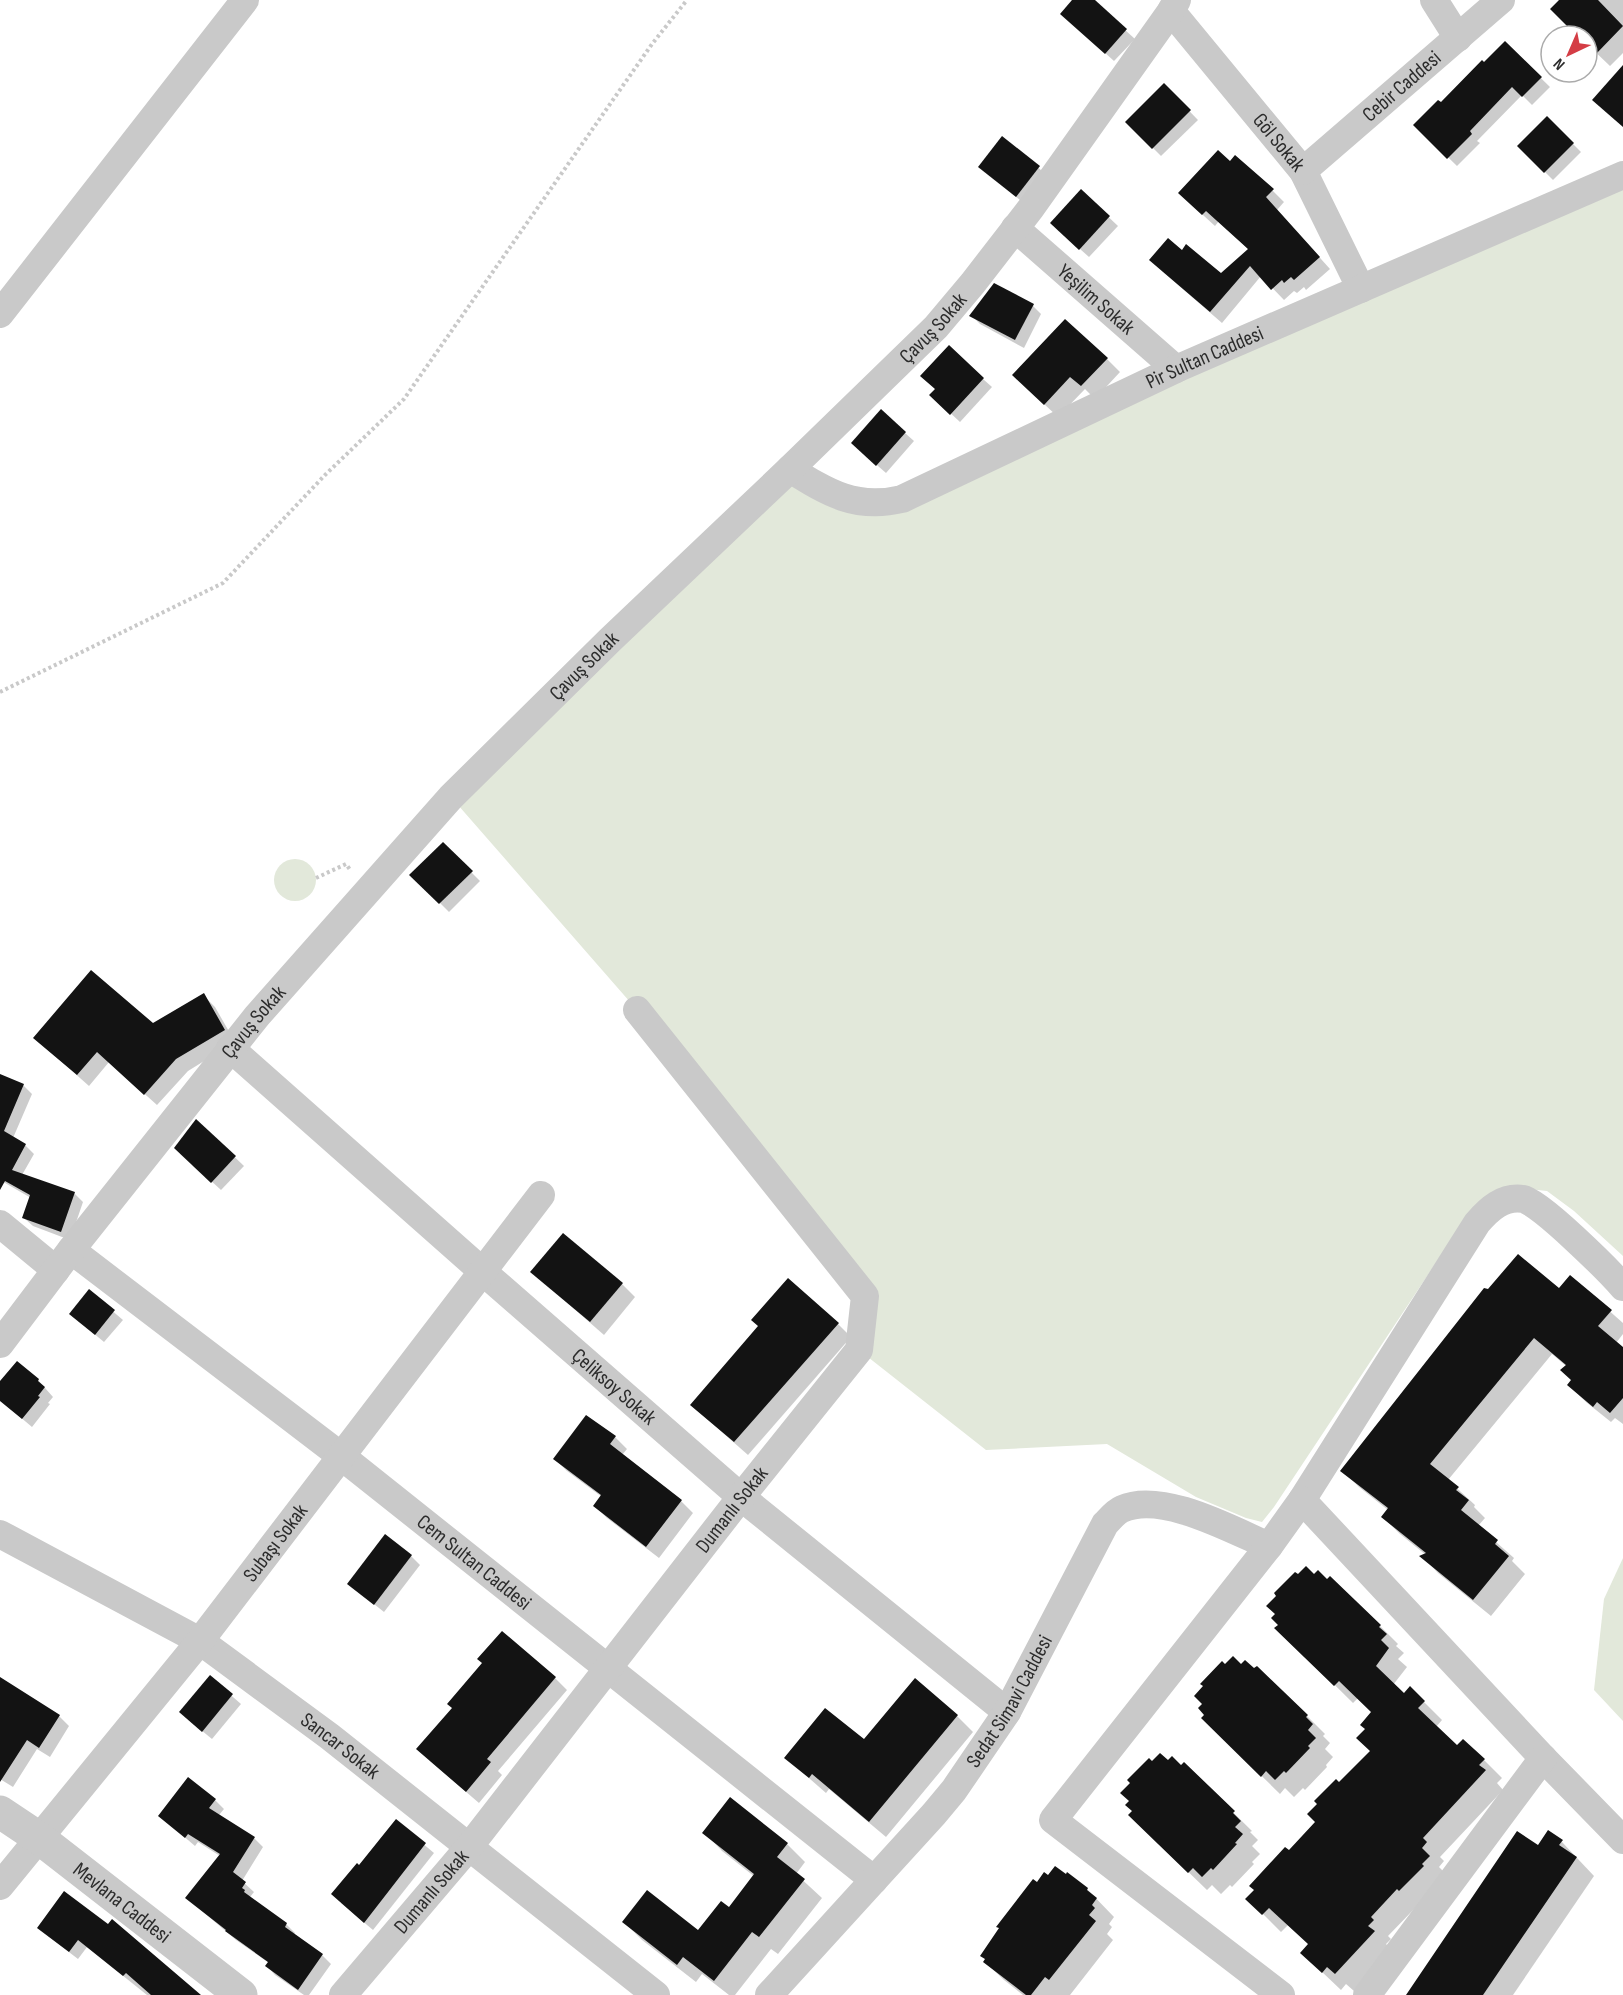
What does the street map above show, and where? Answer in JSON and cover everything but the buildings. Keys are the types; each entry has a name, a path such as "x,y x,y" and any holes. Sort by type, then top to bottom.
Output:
{"street":[{"path":"0,314 245,0"},
{"path":"1434,0 1458,38"},
{"name":"Cebir Caddesi","path":"1303,171 1501,0"},
{"name":"Göl Sokak","path":"1174,6 1303,171 1361,289"},
{"name":"Çavuş Sokak","path":"0,1344 63,1260 257,1016 451,798 610,640 936,327 1015,228 1174,6"},
{"name":"Pir Sultan Caddesi","path":"790,469 814,484 847,499 866,504 902,499 1176,369 1623,175"},
{"name":"Yeşilim Sokak","path":"1015,228 1176,369"},
{"name":"Dumanlı Sokak","path":"343,1995 469,1848 607,1668 859,1350 865,1296 637,1010"},
{"name":"Çeliksoy Sokak","path":"231,1048 741,1497 1007,1712"},
{"name":"Subaşı Sokak","path":"0,1886 200,1641 541,1195"},
{"path":"1281,1995 1053,1820 1269,1546 1302,1500 1477,1223 1489,1209 1509,1199 1526,1199 1543,1210 1608,1270 1623,1287"},
{"name":"Cem Sultan Caddesi","path":"0,1224 63,1260 341,1456 874,1880"},
{"path":"1302,1500 1543,1758 1623,1840"},
{"name":"Sedat Simavi Caddesi","path":"769,1995 954,1790 1007,1712 1105,1524 1119,1510 1146,1504 1184,1509 1269,1546"},
{"name":"Sancar Sokak","path":"0,1534 200,1641 329,1736 656,1995"},
{"path":"1367,1995 1543,1758"},
{"name":"Mevlana Caddesi","path":"0,1812 39,1838 241,1995"}],"path":[{"path":"0,692 223,583 325,475 404,399 652,44 687,0"}],"shaded area":[{"path":"1623,175 1623,1256 1574,1211 1547,1191 1518,1188 1455,1234 1262,1522 1246,1518 1196,1497 1107,1444 986,1450 859,1350 865,1296 637,1010 451,797 790,469 866,504"},
{"path":"295,859 310,865 316,880 310,895 295,901 280,895 274,880 280,865"},
{"path":"1623,1558 1623,1721 1594,1690 1604,1599"}]}
